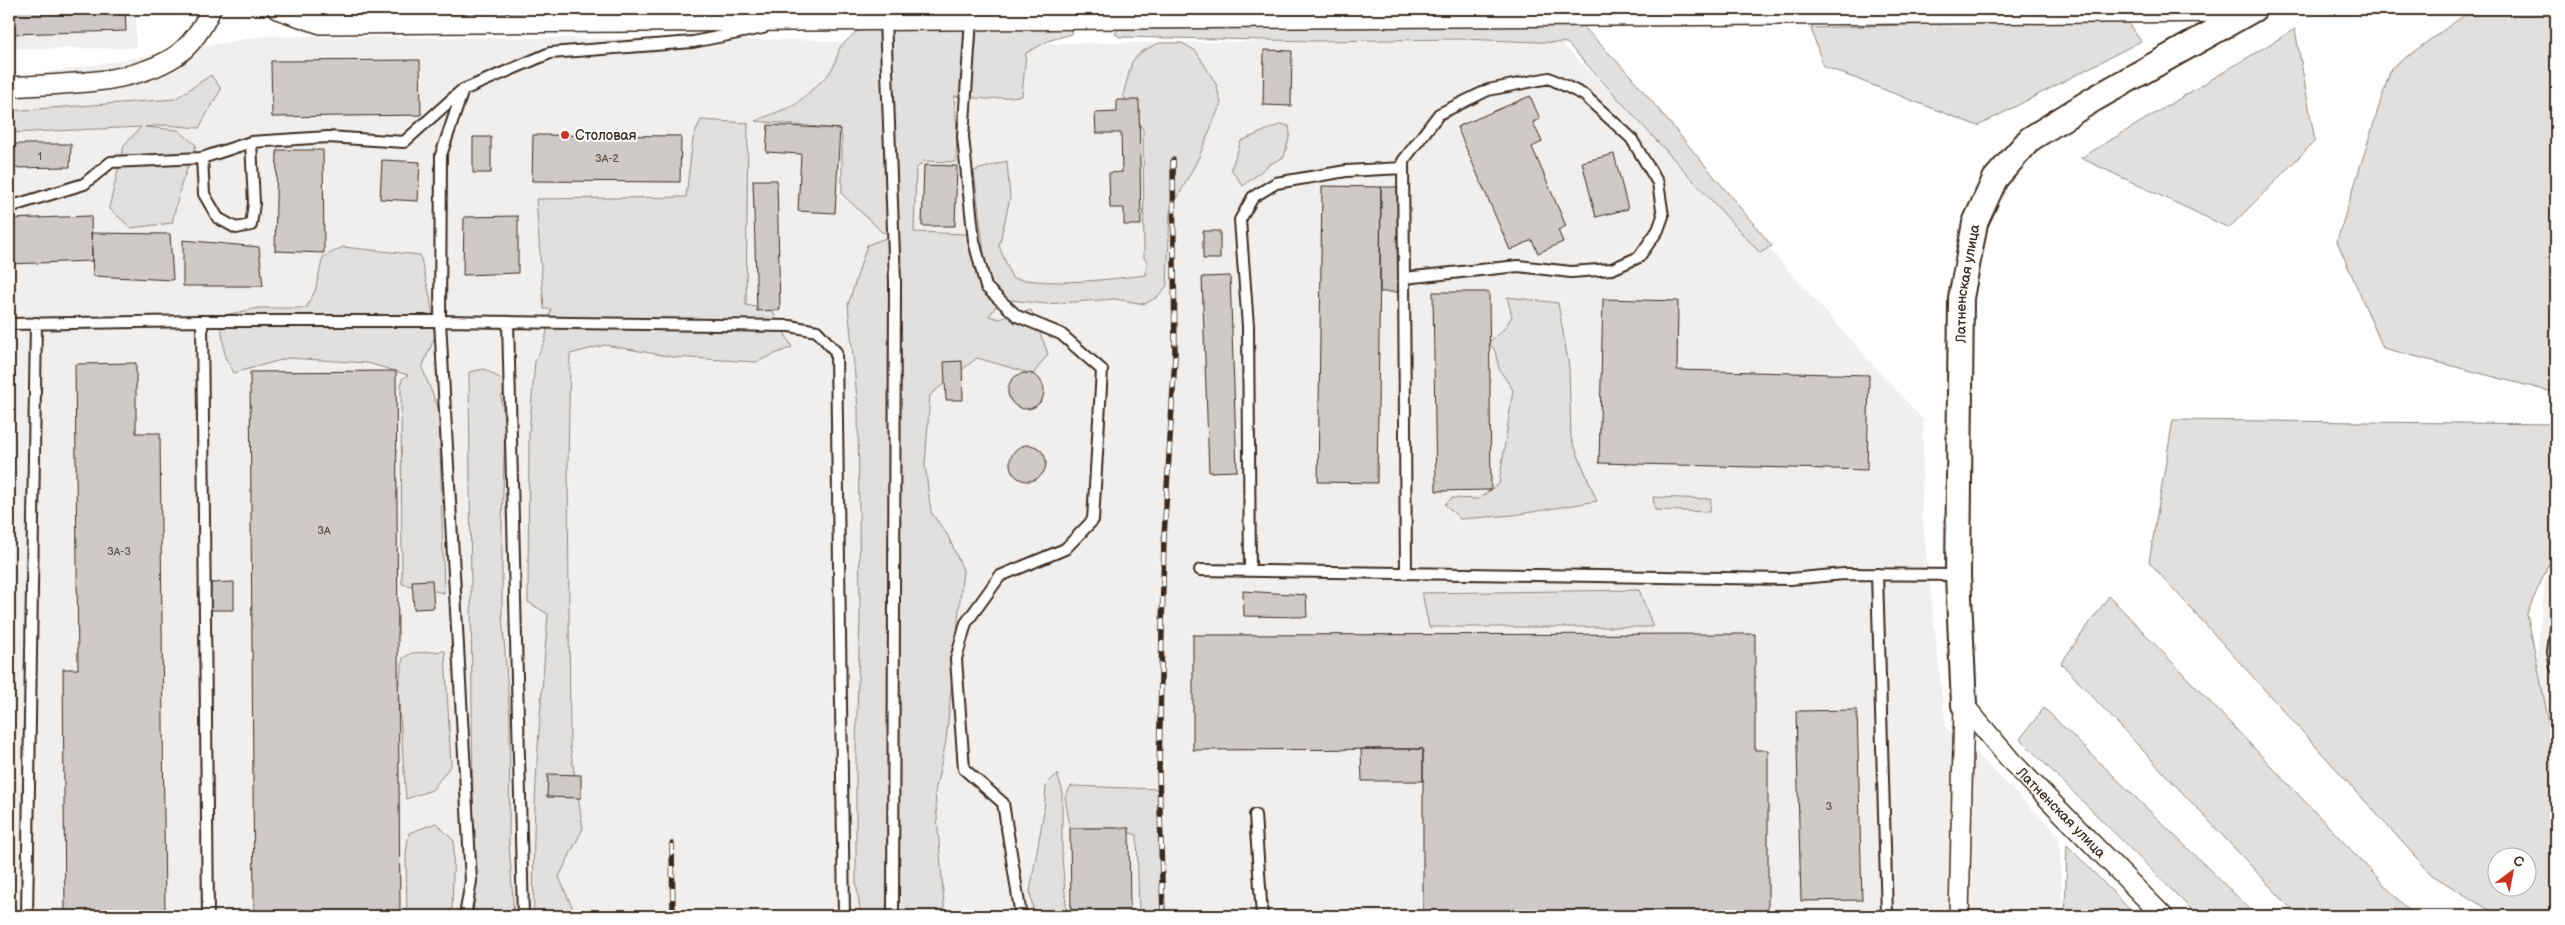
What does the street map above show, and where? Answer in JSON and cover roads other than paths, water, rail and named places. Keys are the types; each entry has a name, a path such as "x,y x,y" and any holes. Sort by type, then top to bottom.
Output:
{"street":[{"path":"9,87 125,78 175,57 204,26 211,9"},
{"path":"277,9 321,24 637,16 971,20 1538,12 2251,10"},
{"name":"Латненская улица","path":"1958,916 1964,705 1958,575 1961,298 1975,223 1995,179 2030,139 2094,99 2251,10"},
{"name":"Латненская улица","path":"1964,705 2012,762 2163,916"}],"lane":[{"path":"9,207 84,184 111,162 202,158 251,142 328,136 404,142 462,90 550,53 693,42 793,18"},
{"path":"885,19 895,281 893,916"},
{"path":"971,20 963,137 974,241 986,287 1018,316 1062,334 1102,370 1093,520 1065,549 1000,576 966,623 956,659 964,769 1003,803 1021,916"},
{"path":"1404,278 1518,266 1571,272 1612,269 1639,257 1658,230 1663,216 1658,183 1631,138 1584,95 1549,78 1488,90 1439,114 1403,161 1406,573"},
{"path":"462,90 441,155 440,321 471,881 465,916"},
{"path":"202,158 204,194 218,218 236,228 251,225 254,203 251,142"},
{"path":"1250,571 1248,326 1240,220 1253,196 1276,183 1346,171 1403,168"},
{"path":"202,321 208,916"},
{"path":"9,324 202,321 440,321 790,326 817,331 836,352 844,916"},
{"path":"508,322 523,916"},
{"path":"27,916 36,323"},
{"path":"1200,570 1790,579 1844,574 1958,575"},
{"path":"1877,574 1887,916"},
{"path":"2556,629 2553,652 2556,668"},
{"path":"1255,814 1262,916"}],"railway":[{"path":"1163,916 1159,771 1164,537 1175,357 1173,160"},
{"path":"672,844 673,916"}],"place":[{"name":"Столовая","path":"565,135"}]}
